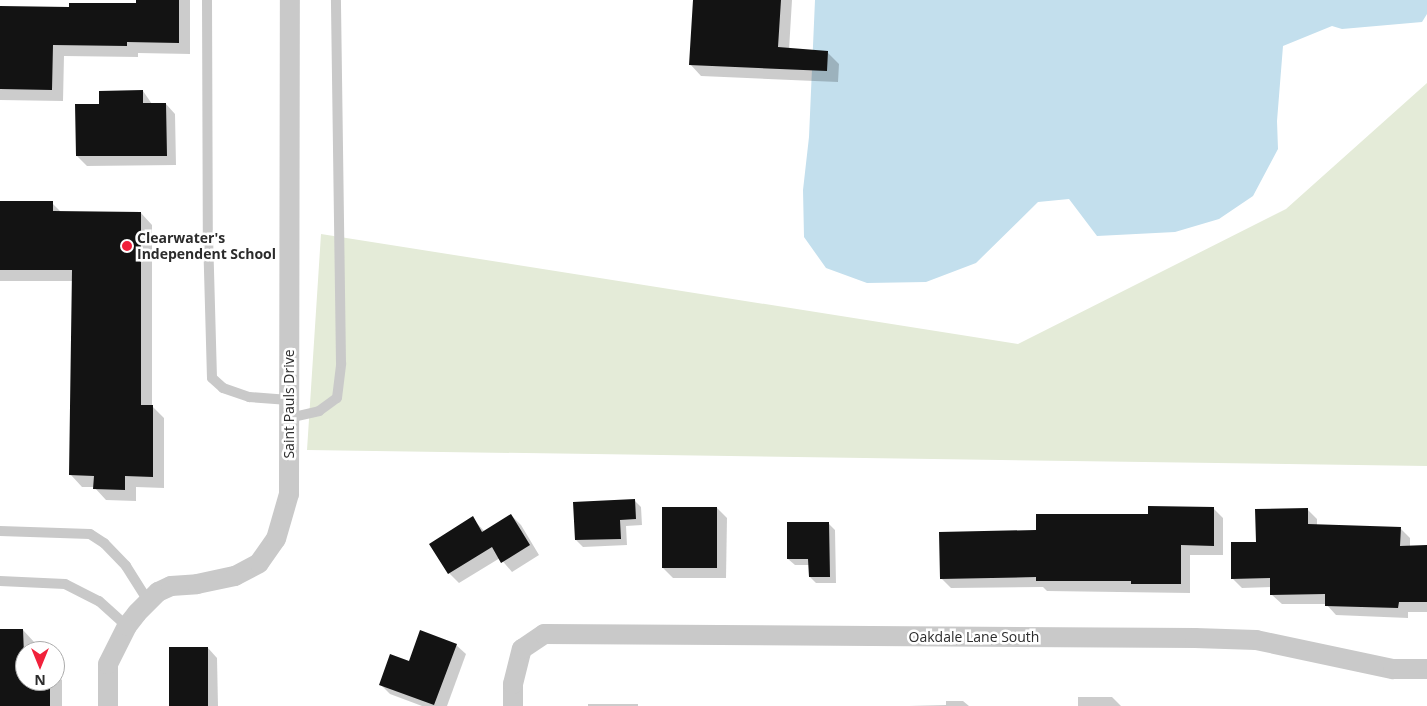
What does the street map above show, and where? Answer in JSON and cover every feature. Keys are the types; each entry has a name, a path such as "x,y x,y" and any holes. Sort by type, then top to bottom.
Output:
{"street":[{"name":"Saint Pauls Drive","path":"108,706 108,664 127,626 148,600 171,586 197,584 235,576 259,563 276,539 288,494 290,0"},
{"name":"Oakdale Lane South","path":"514,706 513,684 522,649 544,634 1256,640 1393,669 1427,669"}],"lane":[{"path":"207,0 208,235 212,378 223,388 249,397 289,409 319,411 337,398 342,363 336,0"},
{"path":"0,531 90,534 104,543 126,566 148,600"},
{"path":"0,581 65,584 99,601 127,626"}],"green space":[{"path":"1427,83 1427,466 307,450 321,234 1018,344 1286,209"}],"water":[{"path":"815,0 1427,0 1427,14 1422,22 1342,29 1332,26 1283,46 1277,121 1278,149 1253,196 1219,219 1175,232 1097,236 1069,199 1038,202 976,263 926,282 867,283 826,268 804,237 803,190 809,137"}],"building":[{"path":"136,0 179,0 179,43 127,42 127,46 53,45 52,90 0,89 0,6 69,7 69,3 136,3"},
{"path":"693,0 781,0 778,47 828,51 827,71 689,65"},
{"path":"143,90 143,103 166,103 167,156 76,156 75,104 99,104 99,91"},
{"path":"0,201 53,201 53,211 141,212 141,405 153,405 153,477 125,476 125,490 93,489 94,476 69,475 72,270 0,270"},
{"path":"635,499 636,519 620,520 621,539 575,540 573,502"},
{"path":"1148,506 1214,507 1214,546 1181,545 1181,584 1131,584 1131,581 1036,581 1036,577 940,579 939,532 1036,530 1036,514 1148,514"},
{"path":"662,507 717,507 717,568 662,568"},
{"path":"1308,508 1308,524 1401,527 1400,546 1427,545 1427,602 1399,602 1398,608 1325,606 1325,594 1270,595 1270,578 1231,579 1231,542 1256,542 1255,509"},
{"path":"511,514 530,545 501,563 492,547 448,574 429,544 473,516 482,532"},
{"path":"787,522 829,522 830,577 809,577 808,559 787,559"},
{"path":"0,629 23,629 23,641 15,641 15,691 50,691 50,706 0,706"},
{"path":"420,630 457,644 434,705 379,685 390,654 409,661"},
{"path":"169,647 208,647 208,706 169,706"}],"place":[{"name":"Clearwater's Independent School","path":"127,246"}]}
